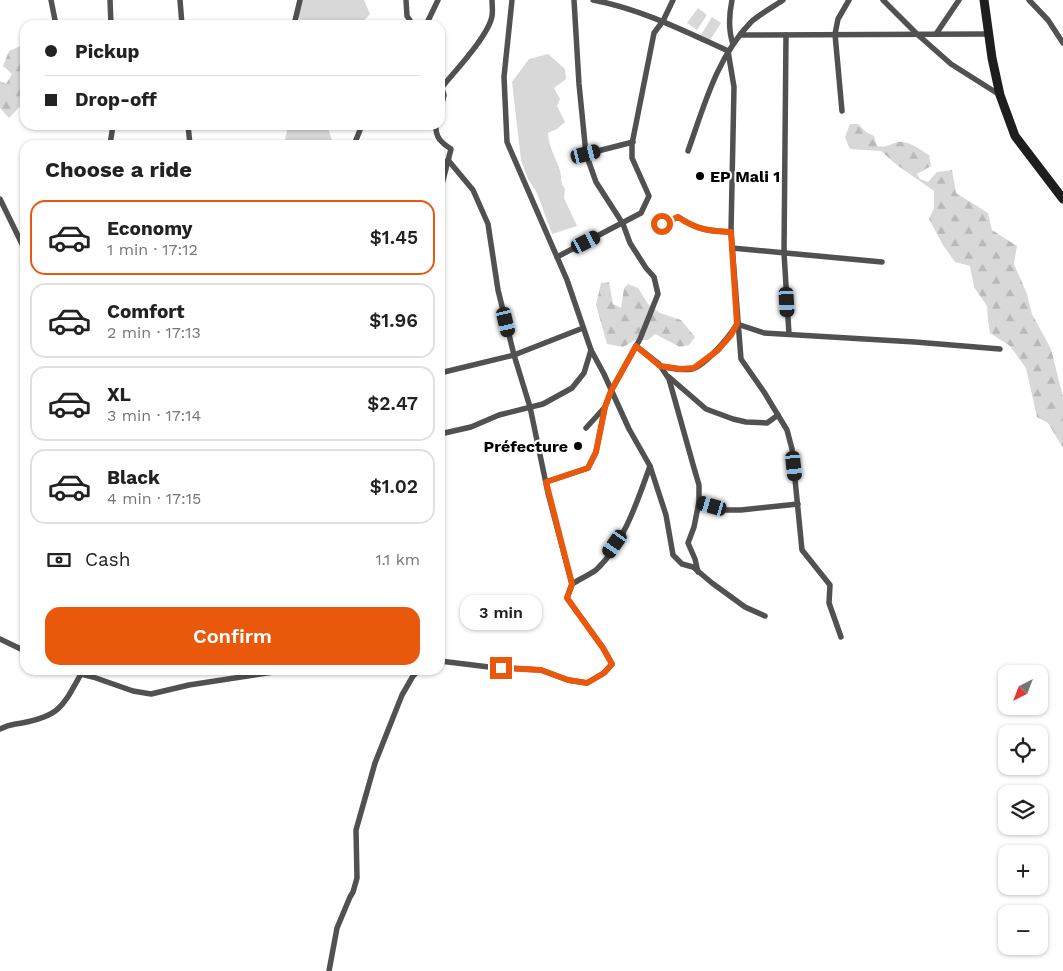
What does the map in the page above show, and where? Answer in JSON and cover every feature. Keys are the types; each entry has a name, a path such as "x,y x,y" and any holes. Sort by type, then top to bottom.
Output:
{"street":[{"path":"51,0 55,20"},
{"path":"110,0 111,20"},
{"path":"180,0 182,20"},
{"path":"295,20 300,0"},
{"path":"406,0 407,16 410,20"},
{"path":"428,20 438,0"},
{"path":"445,80 483,36 492,17 492,0"},
{"path":"512,0 504,77 507,142 567,280 590,350 604,374 629,429 650,466 666,515 673,555 682,564 693,567 745,607 765,616"},
{"path":"546,482 588,468 596,452 605,407 611,391 636,346 658,294 654,277 630,243 623,224 596,182 586,154 579,84 574,0"},
{"path":"593,0 619,5 664,22 728,51"},
{"path":"557,257 641,213 649,196 632,158 633,142 654,33 664,22 673,0"},
{"path":"732,0 729,13 730,36 733,44"},
{"path":"688,151 709,91 728,51 752,22 783,0"},
{"path":"842,111 835,34 838,19 849,0"},
{"path":"883,0 951,64 1000,95"},
{"path":"936,34 959,0"},
{"path":"984,0 992,58 1000,95 1015,136 1063,199"},
{"path":"1029,0 1048,20 1063,43"},
{"path":"741,35 988,34"},
{"path":"786,35 784,253 789,334"},
{"path":"728,51 734,86 731,232 741,359 787,430 792,449 802,550 830,585 829,603 841,637"},
{"path":"586,154 633,142"},
{"path":"445,145 452,149 445,172"},
{"path":"445,662 541,670 568,680 587,683 604,673 612,664 603,648 567,598 572,584 546,482 530,407 514,355 498,290 488,224 473,190 448,160"},
{"path":"0,199 20,240"},
{"path":"662,224 678,217 693,227 710,231 731,232"},
{"path":"732,248 882,262"},
{"path":"660,366 681,369 694,368 718,350 731,335 737,324"},
{"path":"737,324 764,333 1000,349"},
{"path":"445,372 514,355 583,328"},
{"path":"636,346 660,366 669,379 697,476 699,502 694,527 688,543 698,572"},
{"path":"445,433 471,427 499,415 543,404 572,388 584,373 590,350"},
{"path":"666,374 706,409 733,420 767,422 778,415"},
{"path":"586,428 605,407"},
{"path":"572,584 595,570 626,529 650,466"},
{"path":"699,502 726,510 798,504"},
{"path":"0,638 20,648"},
{"path":"0,729 10,724 22,724 51,715 60,708 80,675"},
{"path":"90,675 133,691 151,694 189,685 254,675"},
{"path":"329,971 338,928 357,878 356,830 375,763 402,695 414,675"}],"green space":[{"path":"301,0 364,0 370,14 365,20 300,20 298,15"},
{"path":"698,8 707,15 697,30 687,23"},
{"path":"712,17 721,23 710,40 701,35"},
{"path":"20,46 20,106 9,118 0,108 0,81 6,84 12,74 3,66 9,51"},
{"path":"548,54 565,69 566,79 554,88 560,99 557,106 565,122 557,129 548,133 560,171 562,185 565,189 564,198 577,226 552,234 537,193 528,179 521,160 512,82 529,59"},
{"path":"850,124 858,124 866,132 874,136 877,146 906,142 929,155 931,166 917,174 920,179 928,182 937,172 952,170 956,193 988,213 992,230 1017,246 1014,264 1027,294 1032,314 1051,349 1063,397 1063,448 1048,423 1037,417 1026,368 1010,346 990,333 987,306 974,287 970,266 955,262 929,219 934,208 934,191 897,165 881,151 850,149 845,137"},
{"path":"287,130 329,130 332,140 285,140"},
{"path":"609,282 613,304 621,308 624,288 628,284 638,288 648,304 660,313 681,320 695,337 689,345 680,347 655,334 648,340 635,340 623,347 607,344 596,305 601,283"}],"place":[{"name":"EP Mali 1","path":"700,176"},
{"name":"Préfecture","path":"578,446"}],"route":[{"path":"501,668 541,670 568,680 587,683 604,673 612,664 603,648 567,598 572,584 546,482 588,468 596,452 605,407 611,391 636,346 660,366 681,369 694,368 718,350 731,335 737,324 731,232 710,231 693,227 678,217 662,224"}]}
